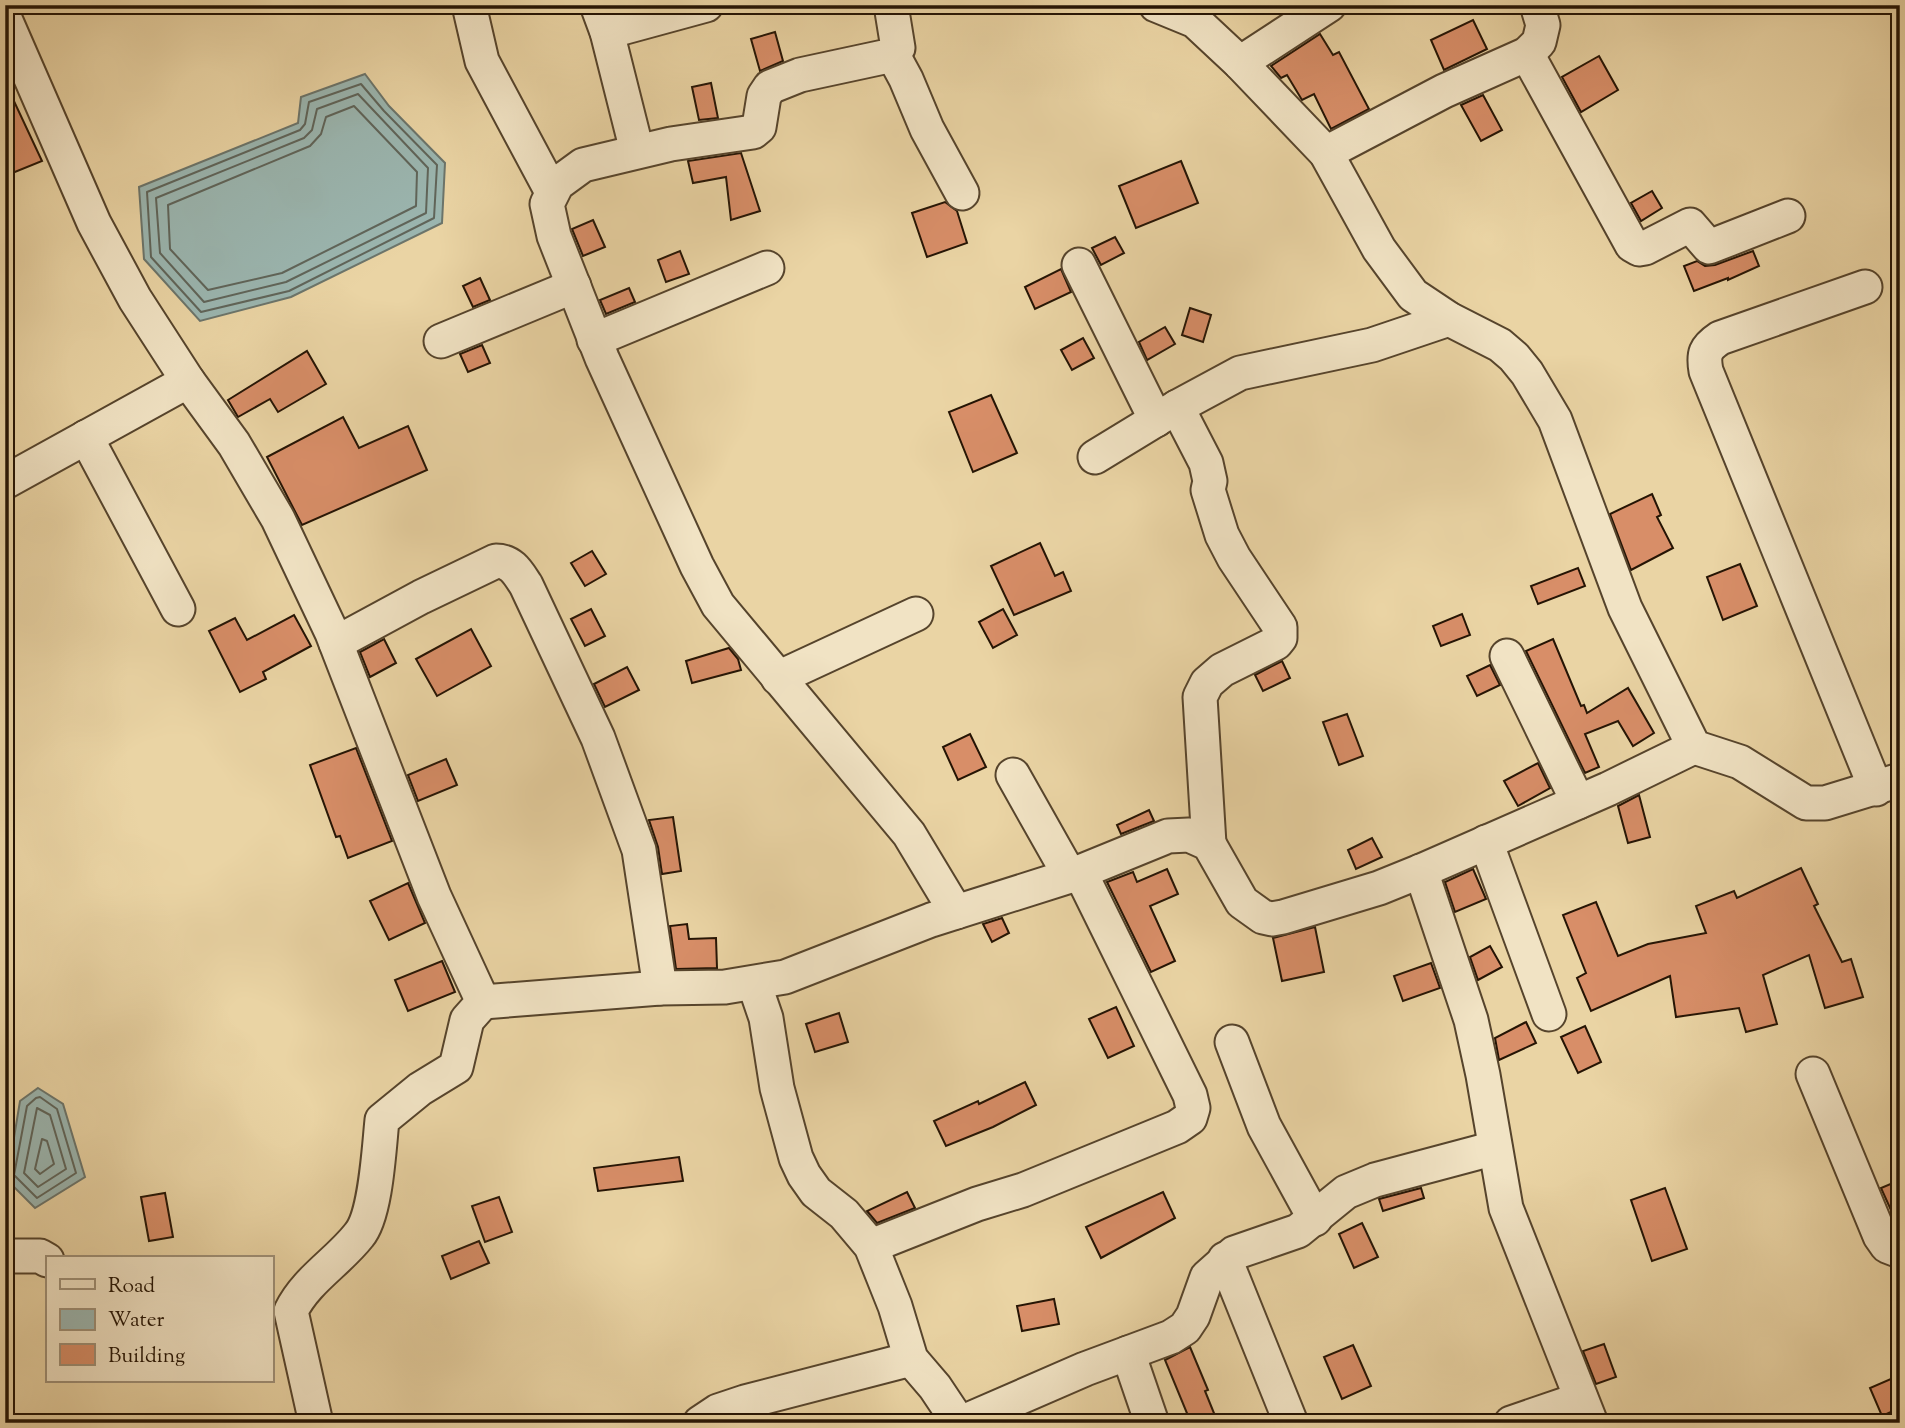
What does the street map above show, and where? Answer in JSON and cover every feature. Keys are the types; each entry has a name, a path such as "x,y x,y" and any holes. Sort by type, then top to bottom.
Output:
{"street":[{"path":"469,5 482,61 552,192"},
{"path":"636,152 602,19 706,5"},
{"path":"891,5 898,48 893,55 800,75 770,87 764,96 759,127 753,132 671,144 583,165 556,184 547,204 554,236 594,340 697,566 718,605 909,834 956,912"},
{"path":"1156,5 1195,21 1240,63 1326,153 1379,249 1413,295 1449,320 1500,345 1527,373 1555,419 1625,608 1694,747"},
{"path":"1240,63 1329,5"},
{"path":"1326,153 1444,91 1527,54 1539,42 1543,25 1537,5"},
{"path":"5,19 94,223 135,299 188,381 234,444 278,519 335,643 434,896 483,1002"},
{"path":"1527,54 1632,245 1639,249 1645,248 1690,225 1709,247 1788,216"},
{"path":"893,55 927,130 962,193"},
{"path":"1079,265 1167,413 1206,463 1210,481 1208,490 1222,535 1234,558 1280,627 1281,634 1276,643 1222,670 1207,683 1200,697 1209,844 1242,902 1263,917 1272,919 1379,888 1421,871 1578,802 1694,747 1740,762 1806,803 1825,803 1888,785 1706,371 1703,356 1708,346 1720,338 1865,287"},
{"path":"594,340 767,268"},
{"path":"441,341 574,286"},
{"path":"1095,457 1240,373 1373,345 1449,320"},
{"path":"5,482 188,381"},
{"path":"86,437 178,609"},
{"path":"335,643 496,561 505,561 514,566 526,585 598,737 639,850 660,988"},
{"path":"778,678 916,614"},
{"path":"1507,656 1578,802"},
{"path":"871,1246 977,1204 1023,1190 1177,1127 1190,1118 1193,1108 1190,1095 1075,874 1013,775"},
{"path":"316,1423 281,1312 361,1234 370,1210 382,1120 420,1089 456,1067 467,1020 483,1002 660,988 725,987 785,977 956,912 1075,874 1168,836 1189,835 1209,844"},
{"path":"1486,842 1549,1014"},
{"path":"1421,871 1471,1020 1506,1208 1586,1411 1511,1423"},
{"path":"754,983 766,1018 777,1088 803,1175 816,1192 844,1214 871,1246 895,1306 911,1359 960,1423 1171,1337 1185,1328 1193,1316 1207,1277 1225,1259 1234,1252 1298,1231 1346,1192 1375,1180 1495,1148"},
{"path":"1232,1042 1264,1126 1315,1219"},
{"path":"1812,1074 1880,1236 1887,1246 1900,1251"},
{"path":"5,1256 40,1256 46,1259"},
{"path":"1225,1259 1291,1423"},
{"path":"1128,1353 1152,1423"},
{"path":"700,1423 719,1411 745,1402 911,1359"}],"water":[{"path":"365,74 389,106 445,163 442,223 291,297 200,321 144,259 139,187 298,123 301,97"},
{"path":"38,1088 63,1104 85,1177 35,1208 7,1180 20,1101"}],"building":[{"path":"1473,20 1487,49 1444,70 1431,40"},
{"path":"775,32 783,61 760,71 751,39"},
{"path":"1320,34 1333,55 1339,52 1369,109 1331,129 1314,94 1302,100 1287,75 1281,78 1271,66"},
{"path":"1599,56 1618,90 1581,112 1562,77"},
{"path":"5,82 42,161 5,176"},
{"path":"711,83 718,118 699,120 692,87"},
{"path":"1483,95 1502,130 1481,141 1461,105"},
{"path":"741,153 760,211 731,220 726,177 693,183 688,161"},
{"path":"1181,161 1198,203 1136,228 1119,186"},
{"path":"1652,191 1662,208 1641,221 1631,203"},
{"path":"945,202 957,211 967,243 927,257 912,213"},
{"path":"593,220 605,247 583,256 572,229"},
{"path":"1115,237 1124,253 1101,265 1092,248"},
{"path":"680,251 689,274 666,282 658,260"},
{"path":"1753,251 1759,266 1694,291 1684,266 1697,261 1705,266 1715,265"},
{"path":"1061,269 1071,292 1035,309 1025,287"},
{"path":"480,278 490,300 473,307 463,286"},
{"path":"629,288 635,302 606,314 600,300"},
{"path":"1190,308 1211,315 1203,342 1182,335"},
{"path":"1165,327 1175,344 1147,360 1139,342"},
{"path":"1083,338 1094,358 1072,370 1061,350"},
{"path":"482,345 490,363 468,372 460,354"},
{"path":"307,351 326,384 278,412 270,399 238,417 228,400"},
{"path":"991,395 1017,453 973,472 949,412"},
{"path":"343,417 359,448 408,426 427,470 302,525 267,457"},
{"path":"1652,494 1661,515 1657,517 1673,548 1631,570 1610,514"},
{"path":"1040,543 1055,576 1063,572 1071,591 1014,615 991,566"},
{"path":"592,551 606,574 585,586 571,563"},
{"path":"1740,564 1757,606 1723,620 1707,577"},
{"path":"1578,568 1585,586 1538,604 1531,586"},
{"path":"591,609 605,636 585,646 571,619"},
{"path":"1003,609 1017,635 993,648 979,622"},
{"path":"1462,614 1470,635 1441,646 1433,626"},
{"path":"294,615 311,646 263,672 266,679 240,692 209,631 235,618 247,640"},
{"path":"471,629 491,666 437,696 416,659"},
{"path":"384,639 396,663 370,677 360,652"},
{"path":"1553,639 1581,706 1584,705 1587,713 1628,688 1654,733 1633,746 1618,721 1585,734 1599,767 1585,773 1526,651"},
{"path":"729,648 738,659 741,670 692,683 686,661"},
{"path":"1282,661 1290,678 1263,691 1255,675"},
{"path":"1490,665 1500,685 1477,696 1467,676"},
{"path":"627,667 639,690 605,707 594,684"},
{"path":"1347,714 1363,756 1339,765 1323,722"},
{"path":"970,734 986,767 958,780 943,747"},
{"path":"356,748 392,841 348,858 340,836 336,837 310,765"},
{"path":"446,759 457,785 418,801 408,775"},
{"path":"1538,763 1550,788 1518,806 1504,781"},
{"path":"1639,795 1650,837 1628,843 1618,806"},
{"path":"1149,810 1154,821 1121,834 1117,825"},
{"path":"673,817 681,871 662,874 658,847 649,820"},
{"path":"1372,838 1382,857 1356,869 1348,850"},
{"path":"1801,868 1818,904 1814,906 1842,962 1851,959 1863,997 1825,1008 1809,955 1763,975 1777,1024 1746,1032 1739,1008 1676,1017 1670,976 1591,1011 1577,978 1586,973 1563,915 1596,902 1618,956 1648,944 1706,933 1696,906 1734,891 1737,898"},
{"path":"1167,869 1178,894 1150,906 1175,961 1151,972 1107,882 1133,872 1137,882"},
{"path":"1473,869 1486,899 1455,912 1445,882"},
{"path":"408,883 425,923 389,940 370,901"},
{"path":"1002,918 1009,933 992,942 983,924"},
{"path":"687,924 689,939 716,938 717,968 676,969 670,926"},
{"path":"1315,927 1324,972 1282,981 1273,938"},
{"path":"1490,946 1502,967 1478,980 1470,957"},
{"path":"442,961 455,992 408,1011 395,980"},
{"path":"1431,963 1440,988 1403,1001 1394,976"},
{"path":"1116,1007 1134,1046 1108,1058 1089,1019"},
{"path":"839,1013 848,1042 815,1052 806,1024"},
{"path":"1526,1022 1536,1043 1499,1060 1495,1038"},
{"path":"1585,1026 1601,1062 1578,1073 1561,1037"},
{"path":"1025,1082 1036,1105 993,1127 946,1146 934,1121 978,1101 979,1104"},
{"path":"679,1157 683,1181 598,1191 594,1168"},
{"path":"1900,1180 1900,1230 1881,1188"},
{"path":"1421,1188 1424,1198 1383,1211 1379,1199"},
{"path":"1665,1188 1687,1249 1652,1261 1631,1200"},
{"path":"907,1192 915,1208 877,1223 867,1211"},
{"path":"1163,1192 1175,1218 1101,1258 1086,1227"},
{"path":"165,1193 173,1237 149,1241 141,1197"},
{"path":"499,1197 512,1232 485,1242 472,1206"},
{"path":"1362,1223 1378,1257 1354,1268 1339,1234"},
{"path":"479,1241 489,1263 451,1279 442,1256"},
{"path":"1054,1299 1059,1324 1022,1331 1017,1306"},
{"path":"1604,1344 1616,1377 1596,1384 1583,1351"},
{"path":"1353,1345 1371,1386 1342,1399 1324,1357"},
{"path":"1190,1347 1218,1423 1191,1423 1165,1360"},
{"path":"1900,1375 1900,1408 1882,1416 1870,1388"}]}
